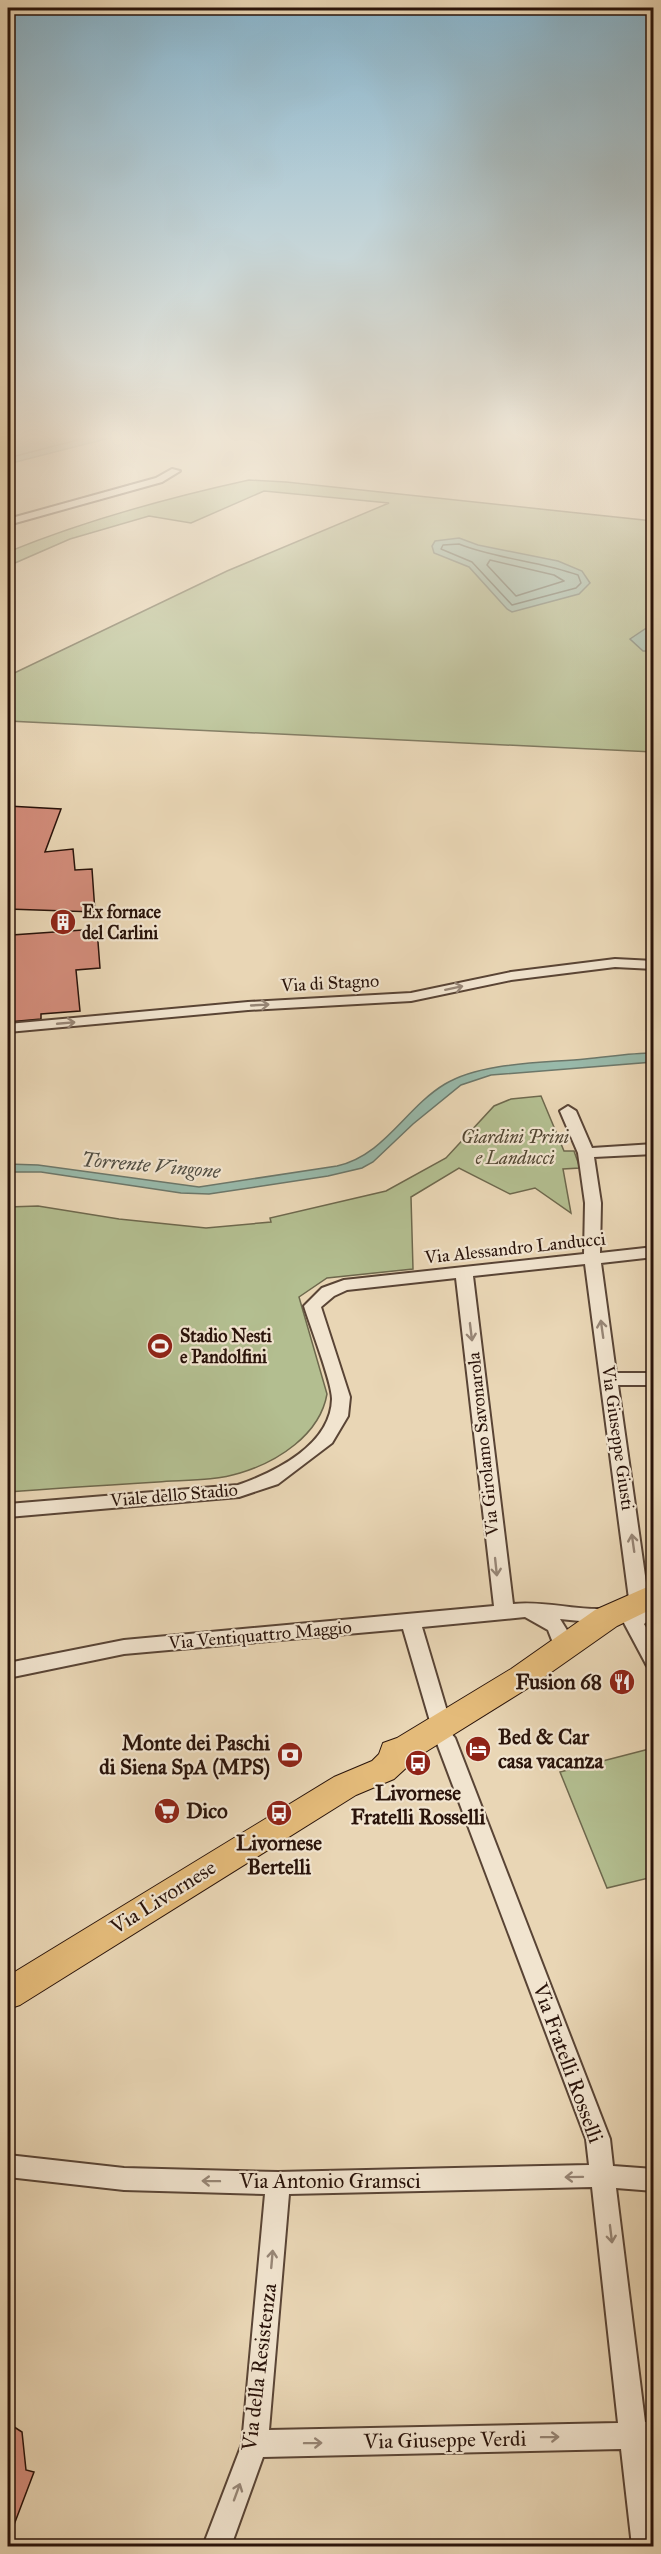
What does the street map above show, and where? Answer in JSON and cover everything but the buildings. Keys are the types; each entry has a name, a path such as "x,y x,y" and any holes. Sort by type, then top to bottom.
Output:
{"main road":[{"name":"Via Livornese","path":"8,1994 350,1783 383,1770 408,1747 443,1732 522,1677 621,1620"}],"street":[{"name":"Via di Stagno","path":"8,1028 249,1006 411,997 523,974 615,963 654,965"},
{"name":"Via Giuseppe Giusti","path":"568,1111 586,1153 594,1203 592,1258 609,1379 621,1620 654,1661"},
{"path":"586,1153 654,1149"},
{"name":"Via Alessandro Landucci","path":"380,1282 654,1252"},
{"name":"Via Girolamo Savonarola","path":"464,1274 509,1612"},
{"name":"Viale dello Stadio","path":"8,1510 239,1491 272,1480 326,1439 339,1416 341,1397 312,1306 328,1292 344,1285 380,1282"},
{"path":"609,1379 654,1379"},
{"name":"Via Ventiquattro Maggio","path":"8,1670 124,1647 411,1623 509,1612 553,1609 621,1620"},
{"name":"Via Ventiquattro Maggio","path":"509,1612 551,1619 621,1620"},
{"name":"Via Fratelli Rosselli","path":"411,1623 443,1732 598,2139 644,2435 646,2547"},
{"name":"Via Antonio Gramsci","path":"8,2166 124,2179 278,2183 604,2176 654,2180"},
{"name":"Via della Resistenza","path":"217,2547 255,2444 278,2183"},
{"name":"Via Giuseppe Verdi","path":"255,2444 644,2435"}],"green space":[{"path":"8,556 31,556 8,566"},
{"path":"262,556 653,556 653,752 8,721 8,676"},
{"name":"Stadio Nesti e Pandolfini","path":"541,1096 564,1151 574,1151 580,1168 563,1169 571,1213 535,1188 510,1194 459,1168 411,1197 413,1269 327,1278 299,1297 327,1394 316,1422 295,1445 268,1462 220,1478 8,1492 8,1207 38,1206 119,1219 206,1228 271,1222 270,1218 386,1191 446,1158 494,1106 511,1099"},
{"path":"653,1748 653,1877 607,1888 560,1772"}],"water":[{"path":"442,556 534,556 558,561 582,571 590,583 579,594 512,612 469,567"},
{"path":"653,628 653,651 643,651 630,639 645,629"},
{"path":"653,1053 653,1062 491,1075 461,1085 413,1124 373,1162 362,1168 328,1176 209,1194 181,1193 41,1172 8,1172 8,1164 38,1165 199,1187 337,1166 354,1160 382,1142 418,1105 445,1084 476,1071 513,1065"}],"place":[{"name":"Ex fornace del Carlini","path":"63,922"},
{"name":"Stadio Nesti e Pandolfini","path":"160,1346"},
{"name":"Fusion 68","path":"622,1682"},
{"name":"Bed & Car casa vacanza","path":"478,1749"},
{"name":"Monte dei Paschi di Siena SpA (MPS)","path":"290,1755"},
{"name":"Livornese Fratelli Rosselli","path":"418,1763"},
{"name":"Dico","path":"167,1811"},
{"name":"Livornese Bertelli","path":"279,1813"}],"park label":[{"name":"Giardini Prini e Landucci","path":"515,1147"}],"water label":[{"name":"Torrente Vingone","path":"151,1165"}]}
